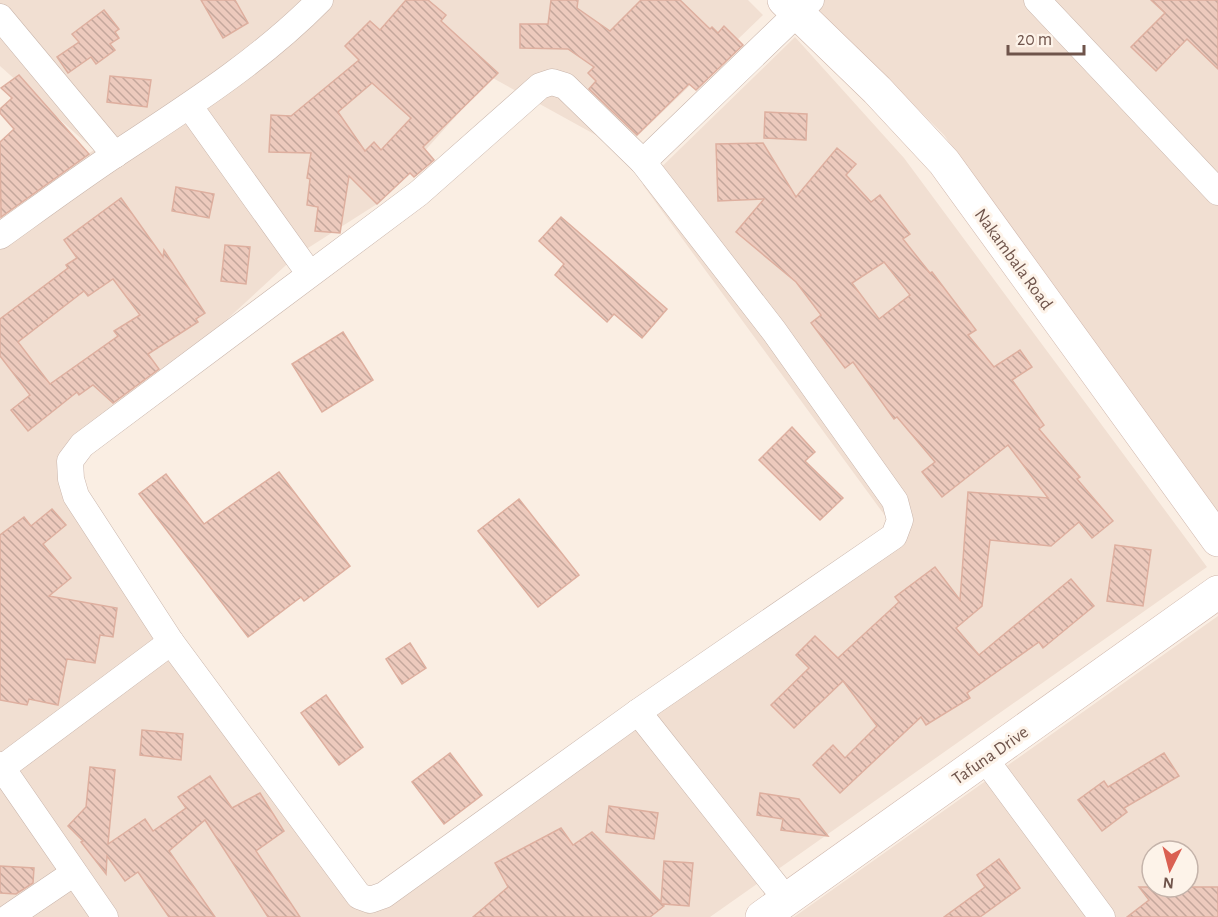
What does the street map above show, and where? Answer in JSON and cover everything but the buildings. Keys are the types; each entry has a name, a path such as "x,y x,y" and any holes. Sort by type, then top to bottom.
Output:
{"main road":[{"name":"Nakambala Road","path":"798,4 944,162 1218,540"},
{"name":"Tafuna Drive","path":"774,908 1218,592"}],"street":[{"path":"0,236 115,155 190,107 239,70 320,0"},
{"path":"1037,0 1218,192"},
{"path":"643,162 798,4"},
{"path":"0,17 115,155"},
{"path":"552,82 565,86 643,162 794,360 896,501 900,520 894,536 638,712 384,895 370,900 359,896 171,642 76,496 70,479 70,461 82,445 309,273 419,193 540,86 552,82"},
{"path":"190,107 309,273"},
{"path":"105,917 1,766 171,642"},
{"path":"638,712 774,908"},
{"path":"985,759 1102,917"},
{"path":"9,917 74,873"}],"shaded area":[{"path":"0,0 748,0 763,15 623,150 491,77 377,204 297,255 61,472 366,911 894,528 643,185 795,37 904,158 1207,567 710,917 0,917 0,212 94,150 0,66"},
{"path":"808,0 1218,0 1218,525 944,135"},
{"path":"1218,616 1218,917 794,917"}]}
